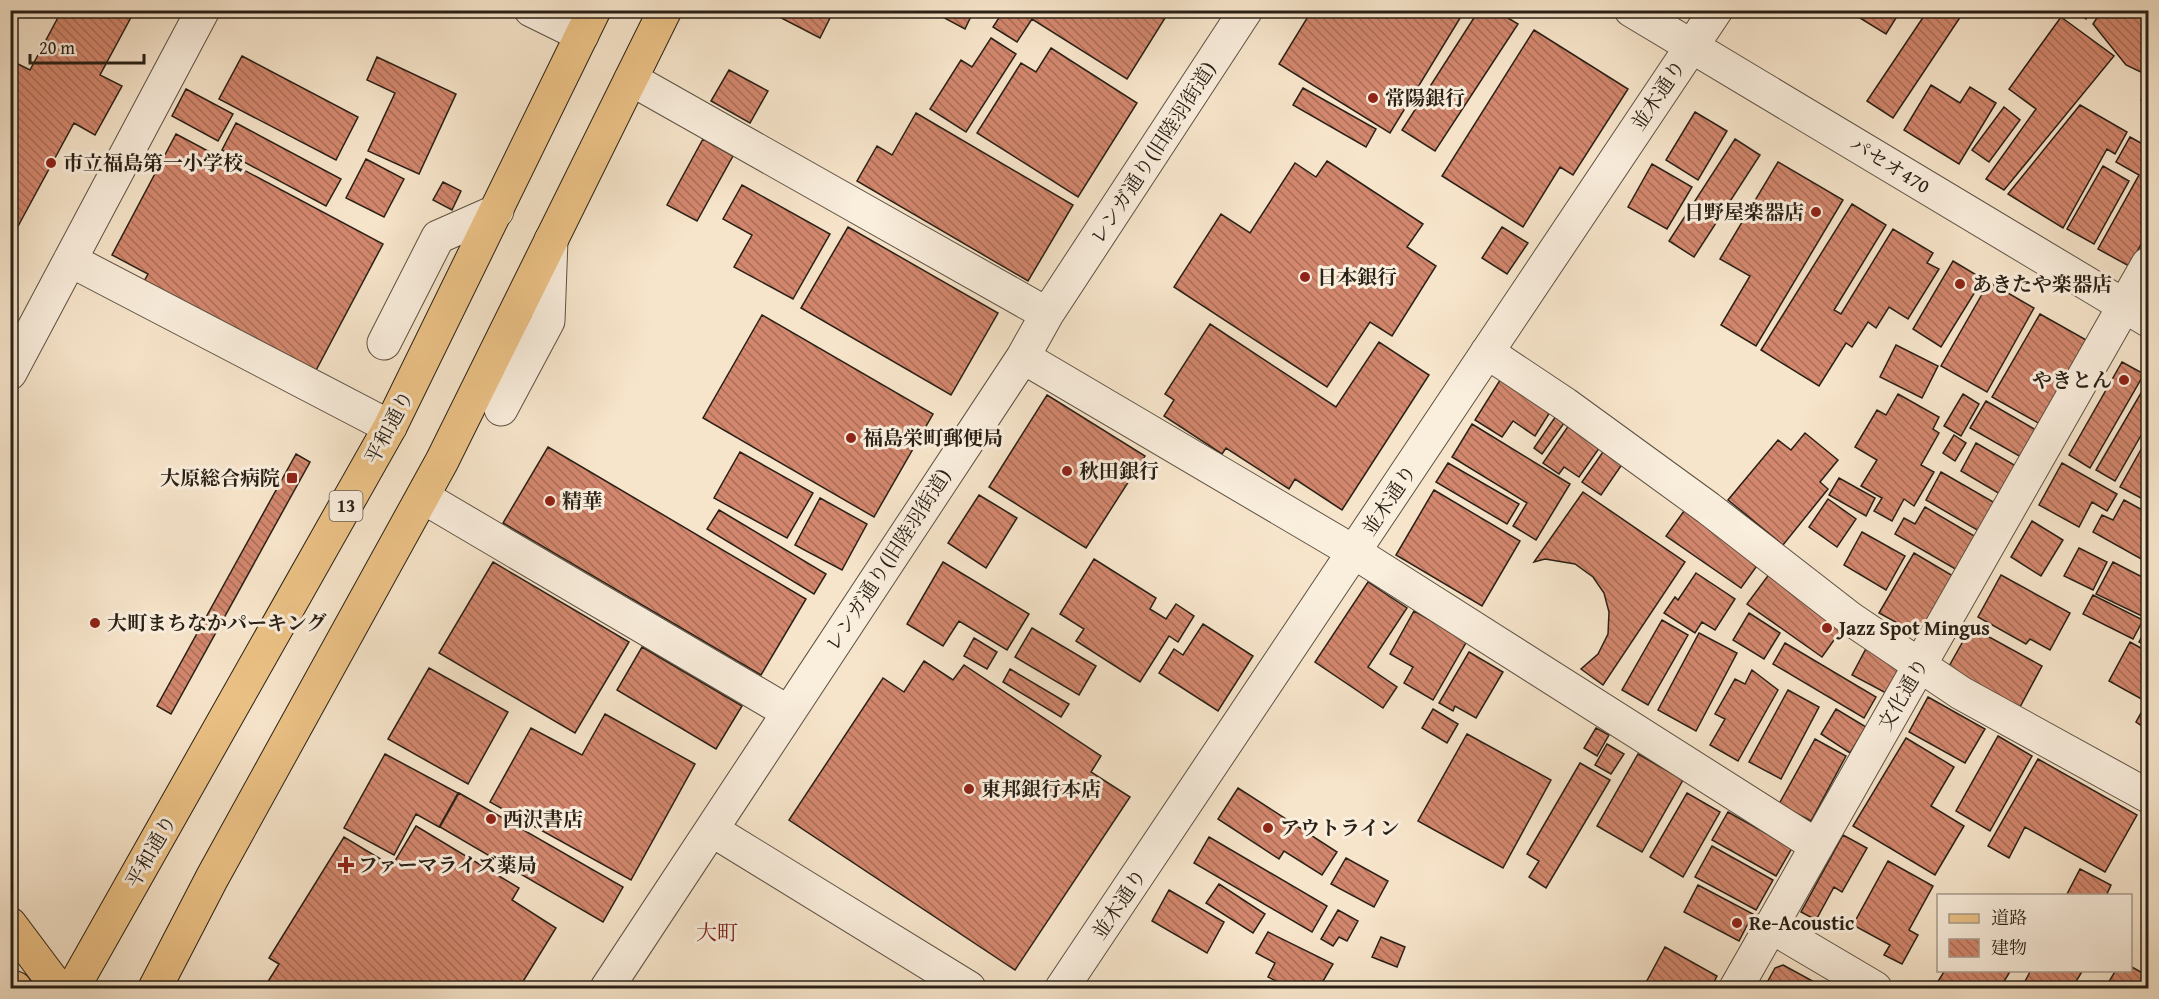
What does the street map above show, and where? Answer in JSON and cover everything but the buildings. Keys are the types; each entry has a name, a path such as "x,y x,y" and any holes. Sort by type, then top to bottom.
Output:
{"main road":[{"path":"155,988 212,878 423,497 665,10"},
{"name":"平和通り","path":"73,988 390,427 588,23"},
{"path":"10,924 58,988"}],"street":[{"path":"10,373 203,10"},
{"path":"531,10 588,23"},
{"name":"レンガ通り(旧陸羽街道)","path":"607,988 1023,357 1047,314 1246,10"},
{"name":"パセオ470","path":"1631,10 2136,313"},
{"name":"並木通り","path":"1062,988 1716,10"},
{"path":"631,79 1047,314"},
{"path":"384,343 438,237 497,211"},
{"path":"501,409 548,321 551,240"},
{"path":"70,260 390,427"},
{"name":"文化通り","path":"1736,988 1920,665 2136,313 2148,264"},
{"path":"1487,352 1565,404 1708,508 1851,619 1961,693 2148,796"},
{"path":"1023,357 1354,552 1817,846"},
{"path":"423,497 788,712"},
{"path":"712,830 969,988"},
{"path":"1770,926 1875,988"}],"place":[{"name":"常陽銀行","path":"1373,98"},
{"name":"市立福島第一小学校","path":"51,163"},
{"name":"日野屋楽器店","path":"1816,212"},
{"name":"日本銀行","path":"1305,277"},
{"name":"あきたや楽器店","path":"1960,284"},
{"name":"やきとん","path":"2124,380"},
{"name":"福島栄町郵便局","path":"851,438"},
{"name":"秋田銀行","path":"1067,471"},
{"name":"大原総合病院","path":"292,478"},
{"name":"精華","path":"550,501"},
{"name":"大町まちなかパーキング","path":"95,623"},
{"name":"Jazz Spot Mingus","path":"1827,628"},
{"name":"東邦銀行本店","path":"969,789"},
{"name":"西沢書店","path":"491,819"},
{"name":"アウトライン","path":"1268,828"},
{"name":"ファーマライズ薬局","path":"346,865"},
{"name":"Re-Acoustic","path":"1737,923"}],"district":[{"name":"大町","path":"717,933"}]}
